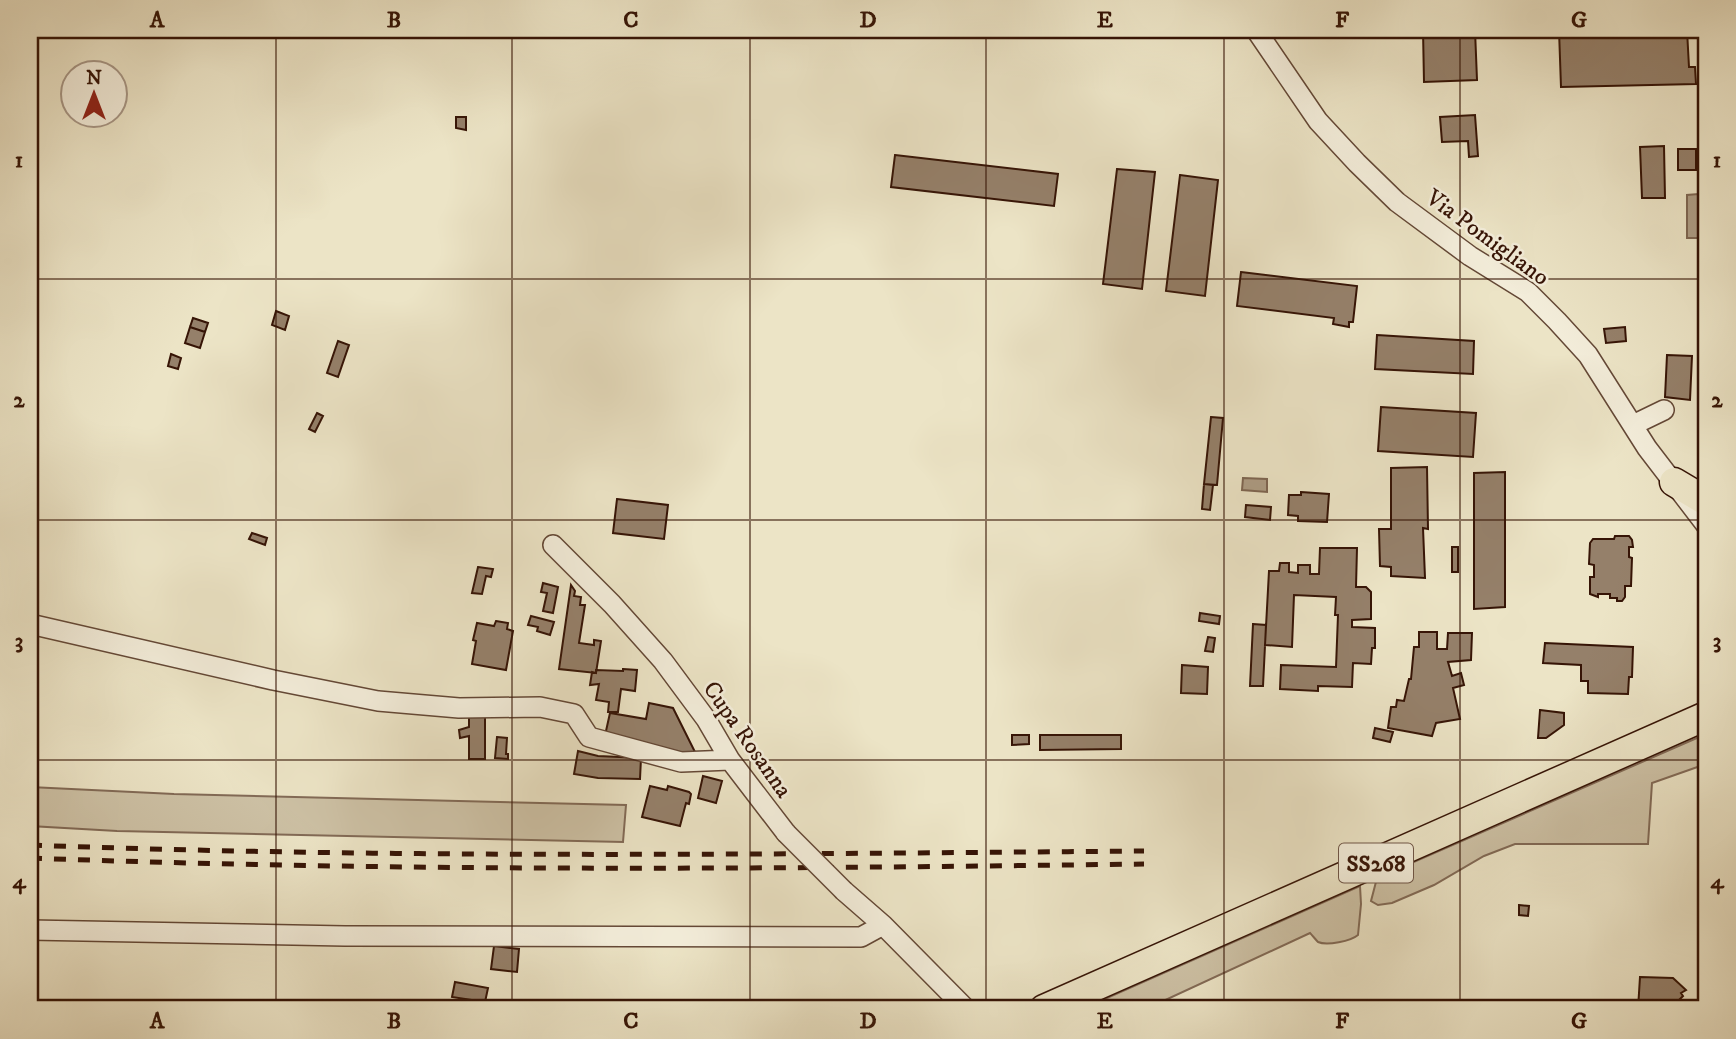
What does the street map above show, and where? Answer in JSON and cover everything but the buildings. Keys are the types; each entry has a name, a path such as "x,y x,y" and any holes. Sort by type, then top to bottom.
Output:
{"highway":[{"path":"1674,482 1706,502"},
{"name":"SS268","path":"1045,1009 1706,716"}],"street":[{"name":"Via Pomigliano","path":"1256,30 1318,121 1357,163 1397,202 1470,256 1528,292 1588,355 1647,447 1706,525"},
{"path":"1633,425 1664,410"},
{"name":"Cupa Rosanna","path":"553,545 612,604 663,661 706,719 730,760 786,833 966,1009"},
{"path":"30,624 273,680 378,701 459,708 540,706 574,714 589,737 681,762 730,760"},
{"path":"30,930 358,936 861,937 883,925"}],"shaded area":[{"path":"1698,194 1698,238 1687,238 1687,195"},
{"path":"1243,478 1267,479 1267,492 1242,490"},
{"path":"1706,734 1706,764 1652,783 1648,844 1515,844 1484,856 1434,885 1392,903 1378,905 1371,901 1377,878"},
{"path":"30,787 174,794 626,805 623,842 117,831 30,826"},
{"path":"1360,886 1358,935 1355,937 1322,943 1310,933 1146,1009 1082,1009"}],"railway":[{"path":"30,845 447,854 1144,851"},
{"path":"30,858 308,866 587,868 1144,864"}]}
